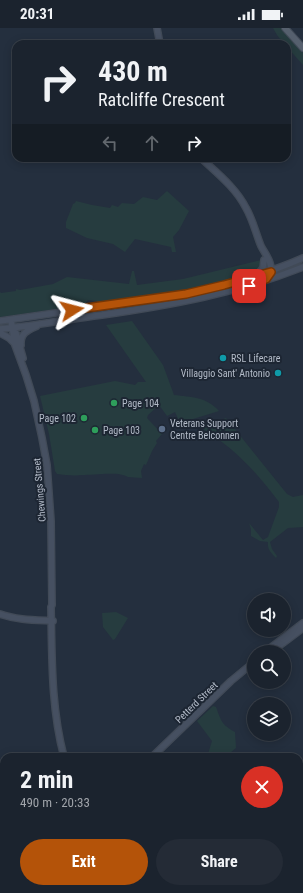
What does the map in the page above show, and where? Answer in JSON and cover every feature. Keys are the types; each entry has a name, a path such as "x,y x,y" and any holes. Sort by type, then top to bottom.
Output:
{"main road":[{"path":"285,28 303,48"}],"street":[{"path":"157,28 159,40"},
{"path":"205,162 232,189 241,200 251,217 266,258 267,268 275,274 284,274"},
{"path":"266,258 275,264 302,259"},
{"path":"256,276 263,268 266,258"},
{"path":"0,322 211,289 271,272 302,259"},
{"path":"0,329 111,314 222,294 303,267"},
{"path":"258,283 266,279 271,272"},
{"name":"Chewings Street","path":"11,320 22,353 26,375"},
{"path":"22,353 20,342 25,332 47,322"},
{"name":"Chewings Street","path":"13,328 12,332 15,345 34,401 46,463 51,521 51,607 54,709 63,753"},
{"path":"0,333 9,338 15,345"},
{"path":"0,614 14,618 27,619 31,617 52,619"},
{"path":"274,645 303,623"},
{"path":"280,645 303,628"},
{"name":"Petterd Street","path":"156,753 230,681 247,668"}],"green space":[{"path":"273,28 281,28 303,53 303,65 291,52 291,40 281,40"},
{"path":"167,191 189,211 179,230 173,237 176,252 172,252 171,247 135,239 125,252 113,244 87,238 66,228 66,222 73,204 76,201 110,208 112,205 118,207 122,203 134,204 143,197 157,200"},
{"path":"261,260 258,271 219,283 180,292 113,302 88,300 84,305 0,317 0,292 16,291 16,289 20,290 53,284 67,277 129,284 132,271 134,271 137,285 183,279"},
{"path":"132,321 163,365 174,395 204,400 219,411 180,423 175,412 167,416 159,405 148,415 147,418 162,434 156,441 157,443 146,465 144,464 141,471 142,478 128,477 119,474 57,474 55,471 49,434 40,396 115,381 135,385 138,382 146,382 106,325"},
{"path":"226,418 287,494 293,497 303,495 303,527 288,528 270,542 272,549 277,556 276,558 269,549 268,542 260,541 251,536 249,523 263,540 268,537 279,507 279,502 262,480 243,460 223,443 200,427"},
{"path":"116,612 128,618 113,640 103,627 102,613"},
{"path":"213,706 216,707 225,725 235,732 236,748 230,753 208,753 212,741 197,721"}],"place":[{"name":"RSL Lifecare","path":"223,358"},
{"name":"Villaggio Sant' Antonio","path":"278,373"},
{"name":"Page 104","path":"114,403"},
{"name":"Page 102","path":"84,418"},
{"name":"Veterans Support Centre Belconnen","path":"162,429"},
{"name":"Page 103","path":"95,430"}],"route":[{"path":"72,310 186,294 211,289 271,272 266,279 249,286"}]}
